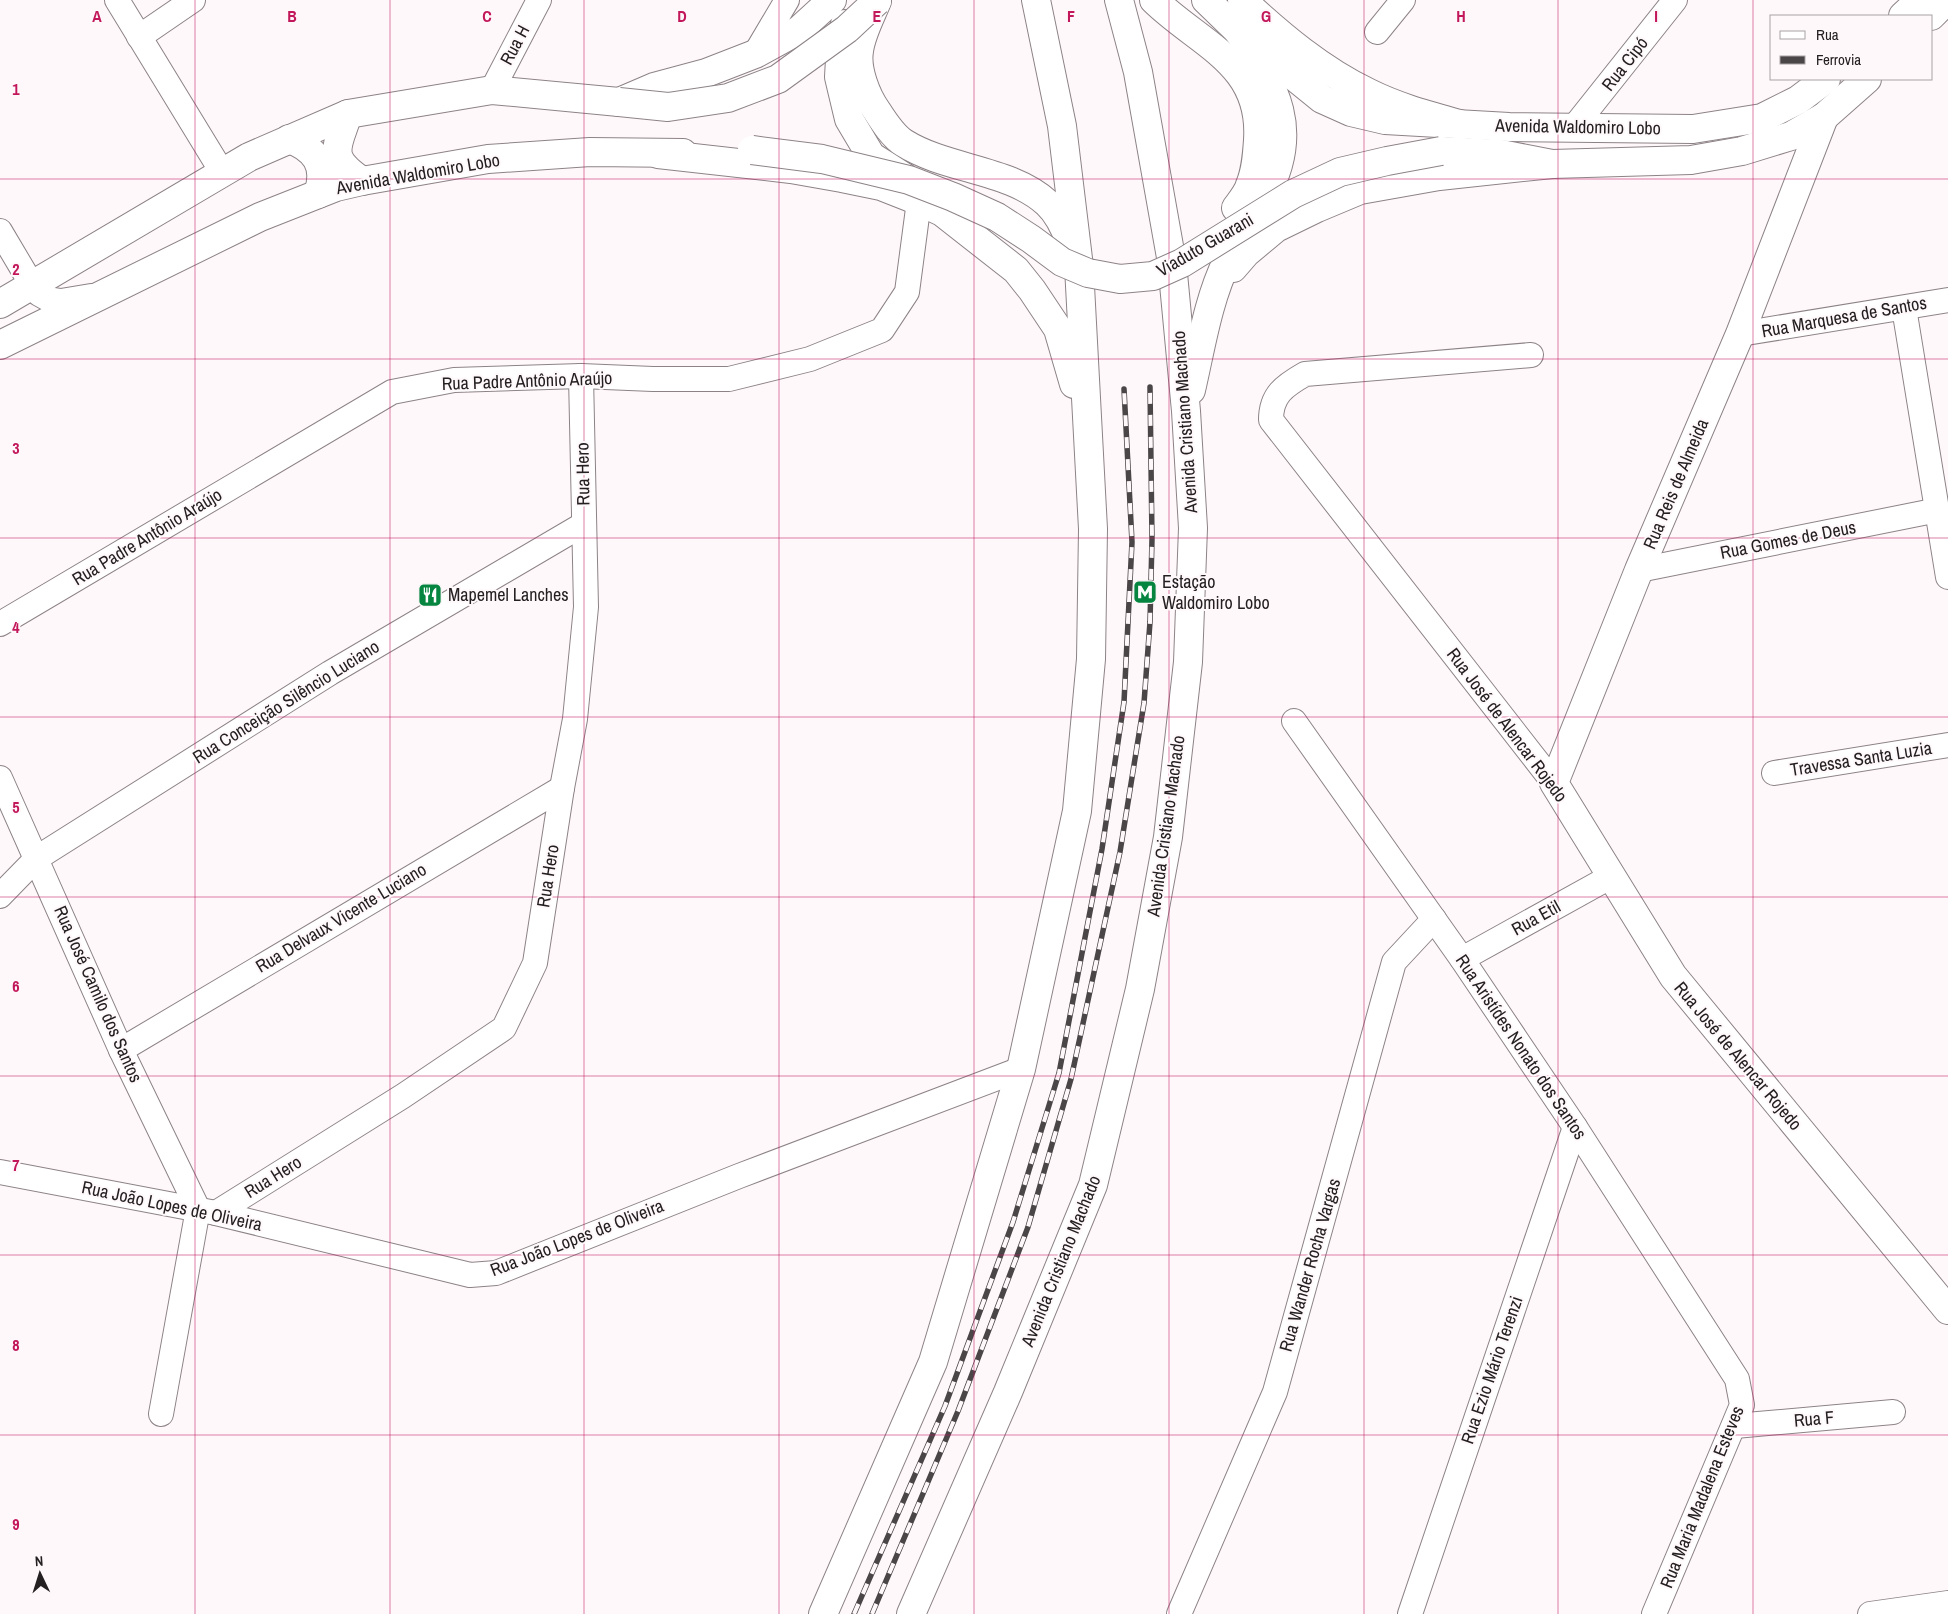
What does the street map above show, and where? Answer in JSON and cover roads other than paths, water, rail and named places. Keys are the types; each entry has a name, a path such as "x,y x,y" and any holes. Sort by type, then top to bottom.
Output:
{"main road":[{"path":"619,102 654,86 706,73 755,54 800,30 832,0"},
{"path":"858,0 844,25 841,41 839,77 849,119 871,156 1016,270 1032,290 1058,329 1087,427"},
{"path":"877,0 858,52 862,77 869,99 885,122 903,142 935,157 1023,187 1047,203 1063,223 1079,267"},
{"path":"0,304 249,157 348,114 492,90 668,107 728,98 778,79 847,28 877,0"},
{"path":"823,1614 933,1362 1021,1069 1077,811 1092,656 1093,529 1079,267 1062,126 1036,0"},
{"name":"Avenida Cristiano Machado","path":"911,1614 1008,1392 1082,1214 1098,1166 1131,1025 1168,837 1188,662 1193,528 1186,411 1172,263 1138,72 1120,0"},
{"path":"1154,0 1226,58 1244,81 1256,101 1259,136 1250,186 1228,220 1202,249"},
{"path":"1186,411 1216,289 1228,260 1265,195 1280,164 1284,129 1275,94 1259,62 1238,32 1206,0"},
{"path":"1242,0 1283,38 1338,77 1370,94 1408,109 1463,125"},
{"path":"1904,15 1920,0"},
{"path":"1932,15 1947,0"},
{"name":"Avenida Waldomiro Lobo","path":"1238,32 1322,99 1351,112 1385,120 1463,125 1693,130 1762,118 1798,100 1825,80"},
{"name":"Avenida Waldomiro Lobo","path":"1552,164 1691,160 1742,152 1791,136 1824,117 1866,80"},
{"name":"Rua Reis de Almeida","path":"1798,100 1791,136 1798,184"},
{"path":"348,114 338,139 338,153 345,167 362,181"},
{"name":"Rua Reis de Almeida","path":"1554,783 1638,570 1740,334 1824,117"},
{"path":"289,139 306,146 317,159 321,171 318,194"},
{"name":"Viaduto Guarani","path":"752,150 822,159 914,190 953,197 997,217 1032,239 1062,262 1088,273 1120,278 1152,276 1182,263 1293,194 1340,172 1441,151 1501,154 1552,164"},
{"name":"Avenida Waldomiro Lobo","path":"0,345 260,217 318,194 362,181 488,159 590,152 658,154 752,150"},
{"path":"658,154 791,170 914,190"},
{"path":"1216,289 1246,253 1276,228 1360,190 1438,176 1552,164"},
{"name":"Rua José de Alencar Rojedo","path":"1554,783 1610,877 1673,976 1948,1310"}],"street":[{"path":"117,0 222,172"},
{"path":"139,37 192,0"},
{"name":"Rua H","path":"492,90 539,0"},
{"path":"755,54 787,0"},
{"path":"1377,32 1403,0"},
{"name":"Rua Cipó","path":"1574,127 1675,0"},
{"name":"Rua Padre Antônio Araújo","path":"0,624 392,392 454,380 581,376 653,379 729,379 810,359 882,330 907,292 914,190"},
{"path":"0,231 32,285 44,297 61,301 86,298 117,288"},
{"name":"Rua Marquesa de Santos","path":"1740,334 1948,300"},
{"path":"1904,308 1948,577"},
{"name":"Rua José de Alencar Rojedo","path":"1531,355 1305,374 1287,384 1277,396 1271,406 1271,420 1554,783"},
{"name":"Rua Hero","path":"207,1211 403,1096 504,1028 535,963 562,788 575,719 586,607 581,376"},
{"name":"Rua Gomes de Deus","path":"1638,570 1938,510"},
{"name":"Rua Conceição Silêncio Luciano","path":"0,896 37,858 330,673 584,524"},
{"name":"Rua Aristídes Nonato dos Santos","path":"1294,721 1462,959 1575,1127 1737,1379"},
{"name":"Travessa Santa Luzia","path":"1774,773 1948,745"},
{"name":"Rua José Camilo dos Santos","path":"0,778 121,1050 207,1211"},
{"name":"Rua Delvaux Vicente Luciano","path":"121,1050 562,788"},
{"name":"Rua Etil","path":"1462,959 1610,877"},
{"name":"Rua Wander Rocha Vargas","path":"1179,1614 1275,1392 1394,962 1434,920"},
{"name":"Rua João Lopes de Oliveira","path":"0,1172 207,1211 470,1275 496,1273 748,1173 1021,1069"},
{"name":"Rua Ezio Mário Terenzi","path":"1410,1614 1575,1127"},
{"path":"161,1414 207,1211"},
{"name":"Rua Maria Madalena Esteves","path":"1654,1614 1735,1426 1742,1405 1737,1379"},
{"name":"Rua F","path":"1735,1426 1893,1412"},
{"path":"1870,1614 1948,1603"}],"railway":[{"path":"872,1614 958,1411 1028,1227 1071,1079 1120,852 1144,703 1150,622 1152,539 1150,387"},
{"path":"854,1614 945,1406 1013,1222 1059,1073 1102,849 1124,702 1132,542 1124,389"}],"place":[{"name":"Estação Waldomiro Lobo","path":"1145,592"},
{"name":"Mapemel Lanches","path":"430,595"}]}
